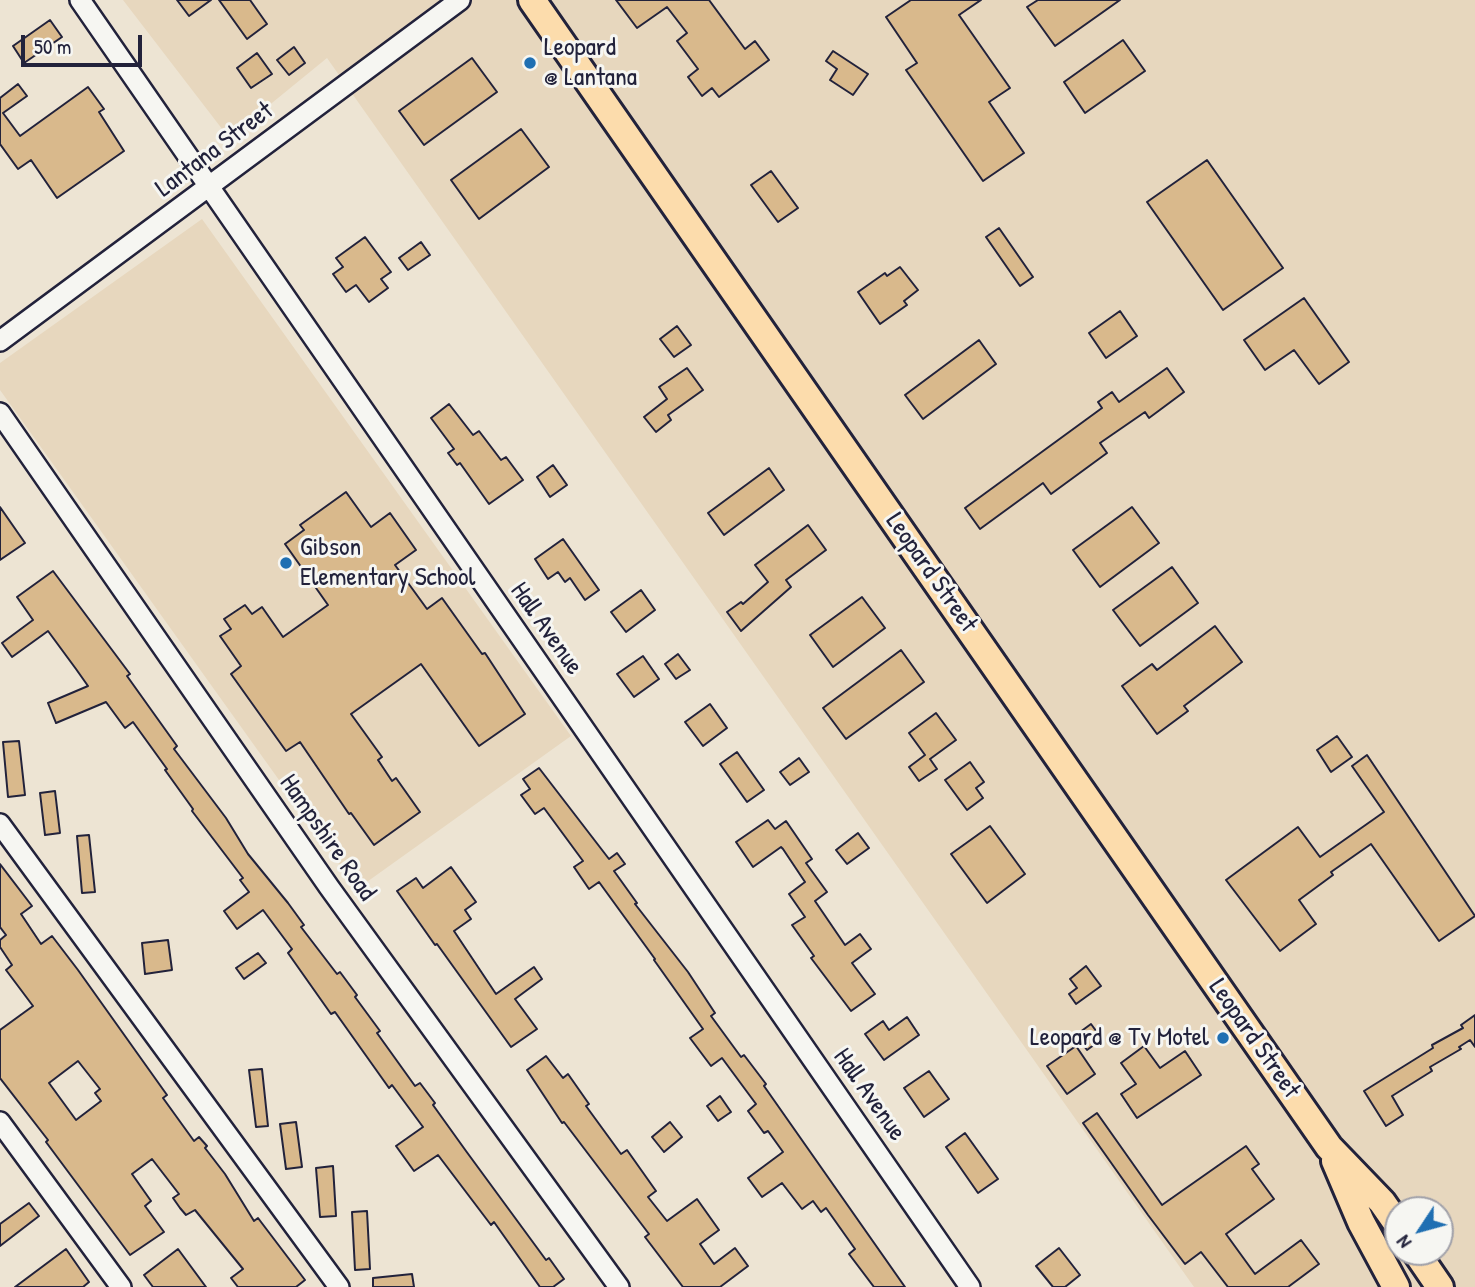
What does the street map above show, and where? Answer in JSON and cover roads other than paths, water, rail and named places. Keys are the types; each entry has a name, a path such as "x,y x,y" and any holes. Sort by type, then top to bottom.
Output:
{"main road":[{"name":"Leopard Street","path":"533,0 1329,1147 1384,1205"},
{"name":"Leopard Street","path":"1329,1147 1362,1222 1396,1287"},
{"path":"1426,1266 1440,1287"}],"street":[{"name":"Hall Avenue","path":"80,0 970,1287"},
{"name":"Lantana Street","path":"0,341 460,0"},
{"name":"Hampshire Road","path":"0,414 329,887 618,1287"},
{"path":"0,824 339,1287"},
{"path":"0,1122 121,1287"}],"place":[{"name":"Leopard @ Lantana","path":"530,63"},
{"name":"Gibson Elementary School","path":"286,563"},
{"name":"Leopard @ Tv Motel","path":"1223,1038"}]}
